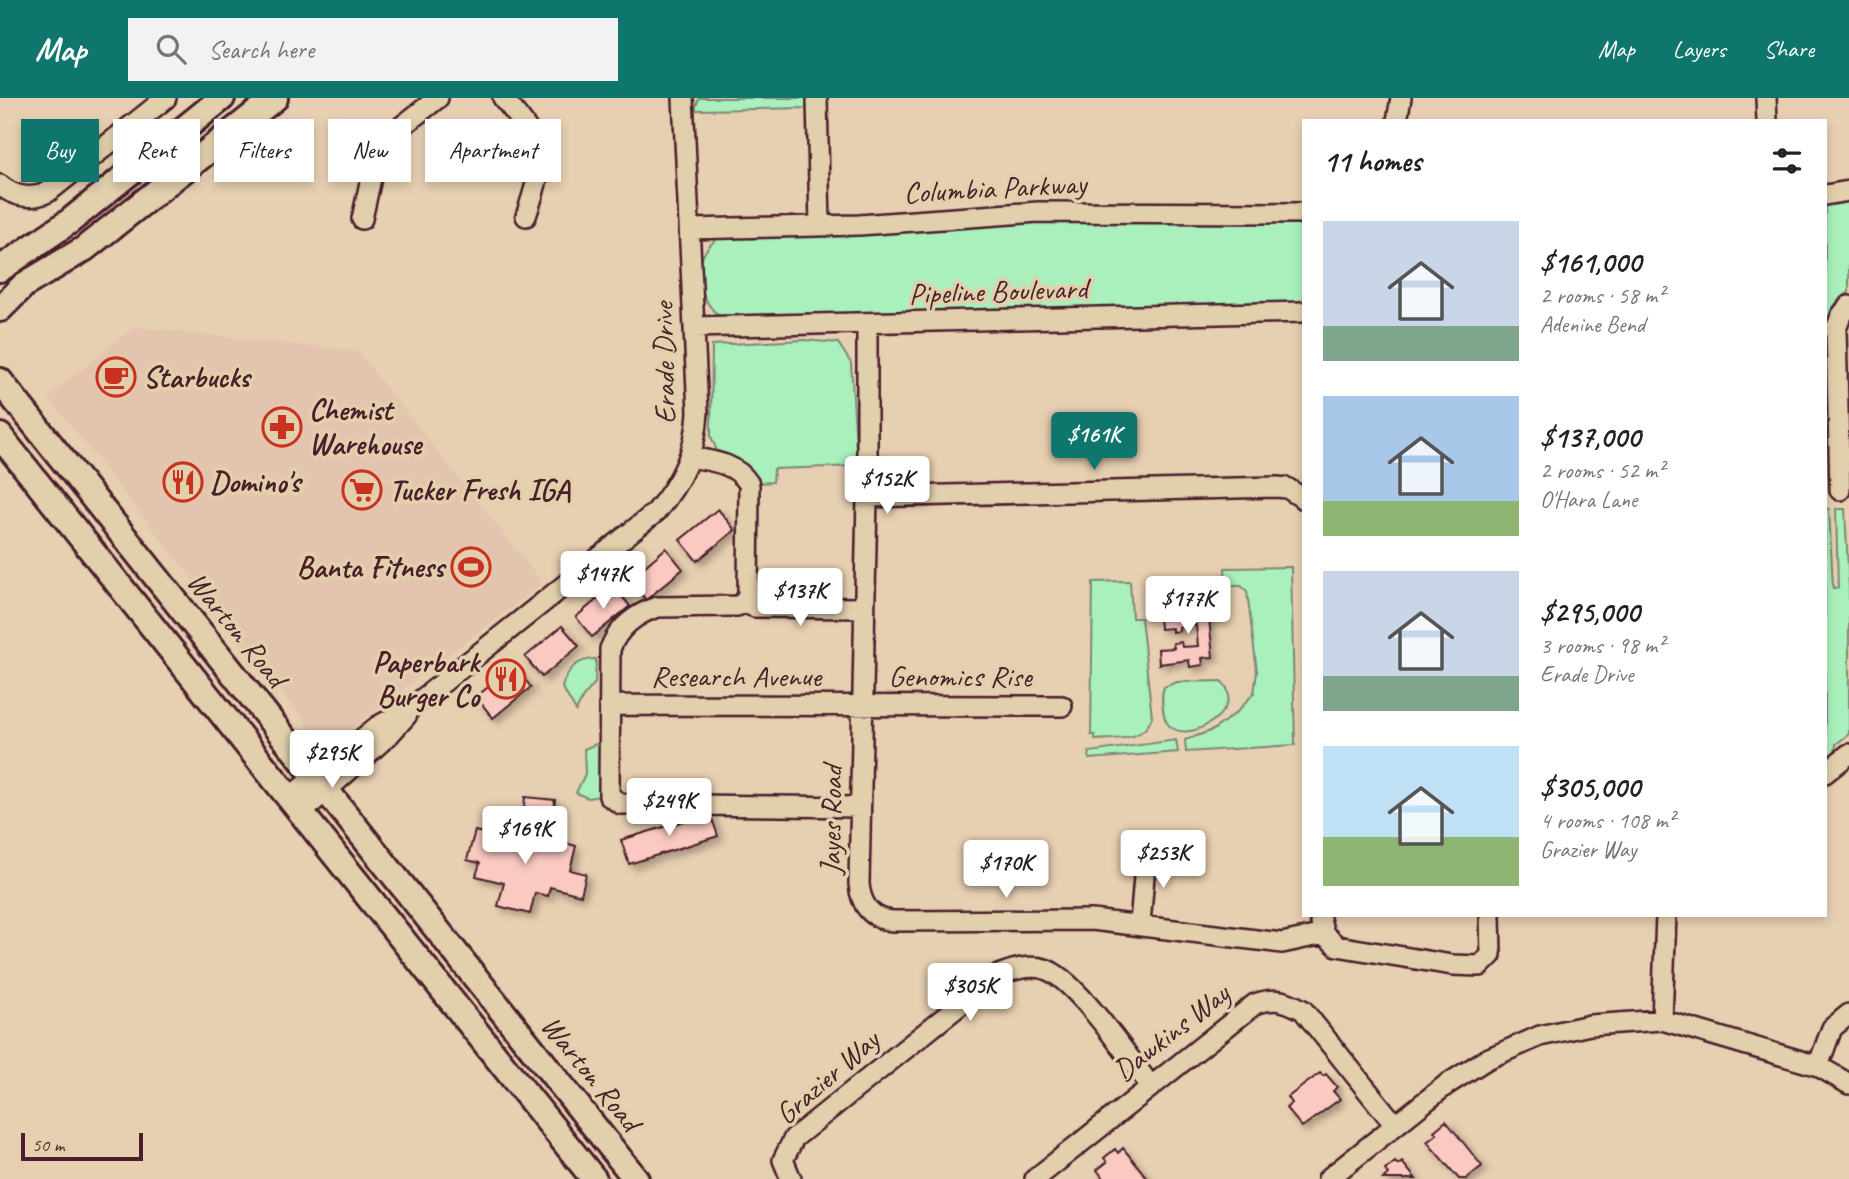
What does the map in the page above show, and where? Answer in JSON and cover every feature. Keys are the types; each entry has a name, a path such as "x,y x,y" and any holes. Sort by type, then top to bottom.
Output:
{"main road":[{"path":"0,269 70,221 222,98"},
{"path":"0,309 24,285 84,249 275,98"},
{"name":"Warton Road","path":"0,381 636,1179"},
{"name":"Warton Road","path":"0,436 594,1179"}],"street":[{"path":"0,185 17,195 34,197 48,192 166,98"},
{"path":"362,219 375,160 383,141 438,98"},
{"path":"503,98 533,134 541,160 540,176 526,216"},
{"name":"Erade Drive","path":"296,805 322,783 378,726 411,708 656,512 675,486 690,457 698,412 683,98"},
{"path":"817,98 820,226"},
{"path":"1397,119 1401,98"},
{"path":"1766,98 1767,119"},
{"path":"1827,181 1849,178"},
{"path":"1827,195 1849,191"},
{"name":"Columbia Parkway","path":"690,229 820,226 1038,212 1302,213"},
{"path":"1838,490 1831,370 1837,324 1849,306"},
{"name":"Pipeline Boulevard","path":"694,327 1302,312"},
{"name":"Genomics Rise","path":"867,324 863,706 1062,706"},
{"path":"690,457 727,465 744,476 750,484 748,594 744,603 737,606 657,607 625,625 615,636 610,649 607,791 616,802 860,807"},
{"path":"867,497 1277,487 1287,488 1302,498"},
{"path":"744,603 755,607 864,608"},
{"name":"Research Avenue","path":"609,705 863,706"},
{"name":"Jayes Road","path":"863,706 860,896 870,913 885,920 1092,920 1282,943 1321,924"},
{"path":"1827,771 1849,754"},
{"path":"1140,924 1146,853"},
{"path":"1321,924 1337,946 1353,951 1480,966 1491,955 1490,917"},
{"path":"1662,1020 1666,917"},
{"name":"Grazier Way","path":"790,1179 783,1160 794,1138 996,976 1018,968 1042,968 1064,978 1151,1086"},
{"name":"Dawkins Way","path":"1035,1179 1255,1004 1271,998 1289,1002 1303,1010 1395,1125"},
{"path":"1818,1066 1832,1028 1849,1014"},
{"path":"1328,1179 1446,1085 1487,1059 1540,1036 1590,1025 1662,1020 1818,1066 1849,1084"}],"shaded area":[{"path":"134,327 357,351 543,583 339,738 316,735 48,397"}],"green space":[{"path":"699,98 809,98 809,108 695,110"},
{"path":"1849,195 1849,293 1841,297 1832,309 1828,326 1827,326 1827,199"},
{"path":"1051,219 1302,221 1302,305 722,318 706,300 700,278 703,256 709,246 719,238"},
{"path":"804,340 838,343 851,363 857,466 774,469 773,482 757,483 739,460 717,451 711,436 712,345"},
{"path":"1827,509 1833,588 1838,588 1836,509 1845,509 1849,588 1849,734 1836,744 1835,753 1827,759"},
{"path":"1291,567 1295,745 1186,752 1185,740 1213,730 1237,712 1254,693 1257,672 1247,591 1241,586 1226,586 1225,568"},
{"path":"1130,581 1132,618 1141,618 1152,717 1143,731 1136,735 1095,740 1095,735 1091,735 1093,582"},
{"path":"596,659 595,683 576,711 562,687 564,681 578,663"},
{"path":"1221,681 1228,693 1226,705 1218,716 1192,731 1178,731 1168,724 1162,703 1164,687 1177,682"},
{"path":"1176,740 1178,752 1089,759 1089,752"},
{"path":"601,742 600,796 588,798 576,793 585,774 584,749"}],"building":[{"path":"718,509 735,530 697,561 680,540"},
{"path":"666,548 683,569 646,600 629,580"},
{"path":"613,586 630,606 592,637 576,617"},
{"path":"1197,604 1198,611 1208,609 1213,657 1202,658 1203,665 1190,667 1189,660 1159,664 1158,649 1174,648 1173,643 1181,642 1182,647 1198,646 1196,625 1179,627 1179,631 1172,632 1172,628 1160,629 1159,615 1184,612 1183,605"},
{"path":"562,626 579,646 542,677 525,657"},
{"path":"514,666 531,687 493,718 476,697"},
{"path":"525,797 555,800 553,819 523,816"},
{"path":"710,813 718,836 629,864 621,840"},
{"path":"494,824 576,846 570,870 586,874 581,895 550,887 548,896 535,893 530,914 498,906 504,883 476,876 480,863 467,860 475,831 491,835"},
{"path":"1320,1073 1323,1076 1326,1074 1337,1087 1333,1091 1340,1099 1302,1127 1286,1108 1292,1103 1288,1097"},
{"path":"1446,1121 1482,1166 1466,1179 1459,1179 1427,1142 1437,1134 1434,1131"},
{"path":"1123,1148 1148,1179 1104,1179 1097,1170 1107,1162 1104,1158 1115,1149 1118,1153"},
{"path":"1395,1162 1398,1165 1402,1162 1416,1179 1383,1179 1388,1174 1385,1170"}],"place":[{"name":"Starbucks","path":"116,377"},
{"name":"Chemist Warehouse","path":"282,427"},
{"name":"Domino's","path":"183,482"},
{"name":"Tucker Fresh IGA","path":"362,490"},
{"name":"Banta Fitness","path":"471,567"},
{"name":"Paperbark Burger Co","path":"506,679"}]}
